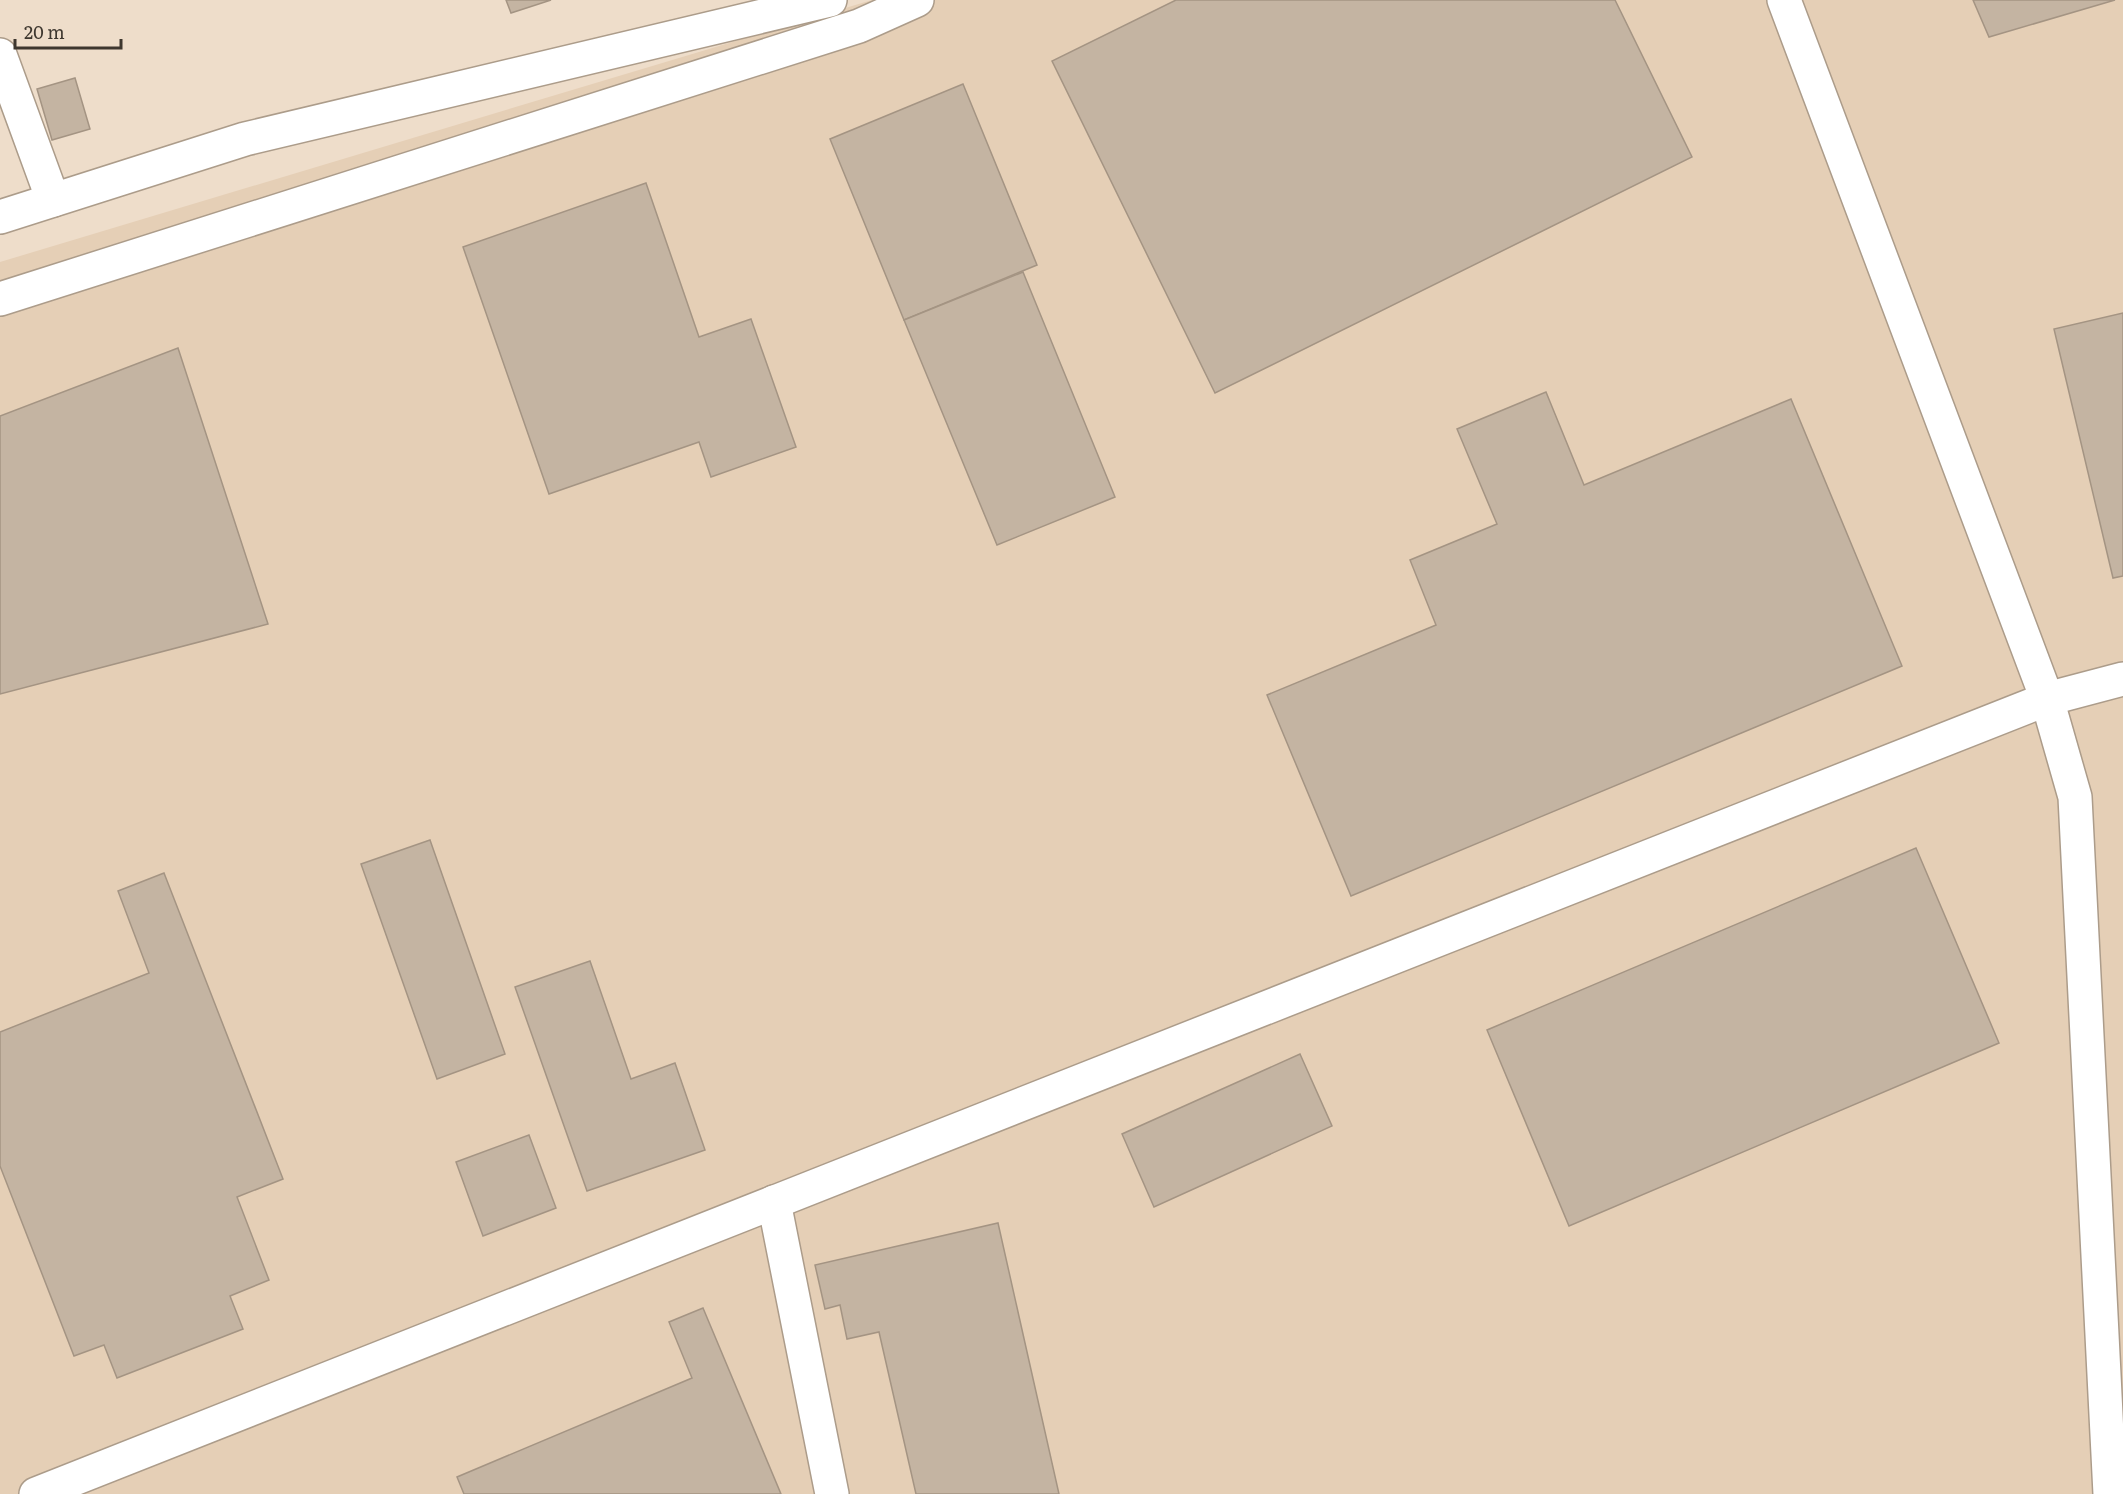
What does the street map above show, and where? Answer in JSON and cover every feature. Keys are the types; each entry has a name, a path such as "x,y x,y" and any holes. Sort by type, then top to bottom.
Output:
{"street":[{"path":"0,217 245,139 830,0"},
{"path":"0,299 859,26 917,0"},
{"path":"1784,0 2047,699 2075,797 2110,1494"},
{"path":"0,55 53,200"},
{"path":"36,1494 2047,699 2123,679"},
{"path":"774,1202 832,1494"}],"shaded area":[{"path":"872,0 2123,0 2123,1494 0,1494 0,262"}],"building":[{"path":"506,0 551,0 511,13"},
{"path":"1176,0 1615,0 1692,157 1215,393 1052,61"},
{"path":"1973,0 2115,0 1989,37"},
{"path":"75,78 90,129 52,140 37,89"},
{"path":"963,84 1037,265 904,320 830,139"},
{"path":"646,183 699,337 751,319 796,447 711,477 699,442 549,494 463,247"},
{"path":"1023,272 1115,497 997,545 904,320"},
{"path":"2123,313 2123,576 2113,578 2054,329"},
{"path":"178,348 268,624 0,694 0,416"},
{"path":"1546,392 1584,485 1791,399 1902,666 1351,896 1267,695 1436,625 1410,560 1497,524 1457,429"},
{"path":"430,840 505,1054 437,1079 361,864"},
{"path":"1916,848 1999,1043 1569,1226 1487,1030"},
{"path":"164,873 283,1179 237,1197 269,1280 230,1296 243,1329 117,1378 104,1345 74,1356 0,1166 0,1032 149,973 118,891"},
{"path":"590,961 631,1079 675,1063 705,1150 587,1191 515,987"},
{"path":"1300,1054 1332,1126 1154,1207 1122,1134"},
{"path":"529,1135 556,1208 483,1236 456,1162"},
{"path":"998,1223 1059,1494 916,1494 879,1332 847,1339 840,1305 825,1309 815,1265"},
{"path":"703,1308 781,1494 464,1494 457,1477 692,1378 669,1322"}]}
